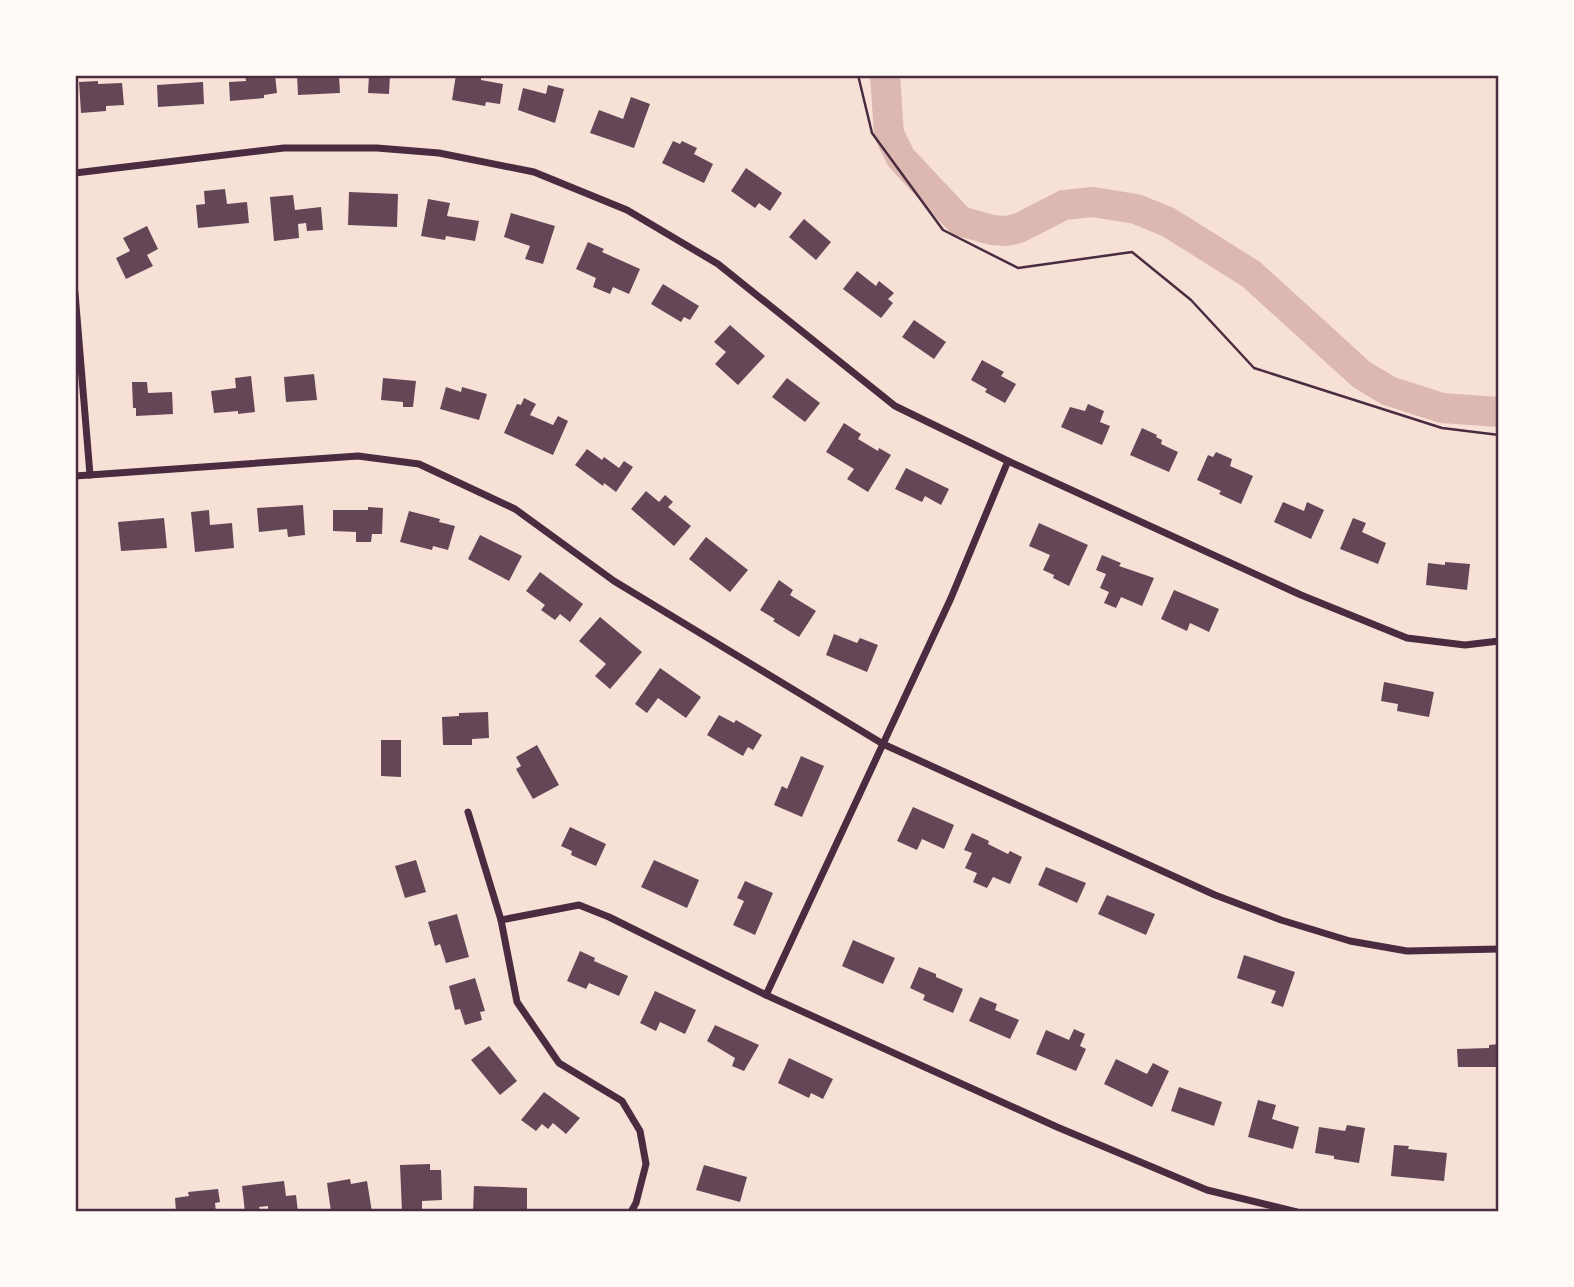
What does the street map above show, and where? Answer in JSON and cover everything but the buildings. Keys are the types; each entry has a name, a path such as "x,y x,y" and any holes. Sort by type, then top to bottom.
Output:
{"street":[{"path":"75,173 284,148 377,148 439,153 534,172 627,210 718,264 895,406 1008,461 1301,595 1406,638 1465,645 1499,641"},
{"path":"75,293 90,475"},
{"path":"75,476 358,456 419,464 516,509 614,581 883,744 1215,895 1281,920 1350,941 1407,951 1499,949"},
{"path":"766,995 951,598 1008,461"},
{"path":"468,812 501,920 517,1002 559,1063 622,1101 640,1131 646,1164 631,1212"},
{"path":"501,920 579,905 609,917 766,995 1057,1127 1207,1191 1297,1212"}],"path":[{"path":"858,75 872,133 943,230 1018,268 1132,252 1191,300 1254,368 1442,428 1499,435"}],"waterway":[{"path":"885,75 889,134 901,158 960,221 992,230 1007,231 1019,228 1064,205 1093,202 1136,209 1168,222 1251,274 1362,375 1389,391 1442,408 1499,412"}]}
